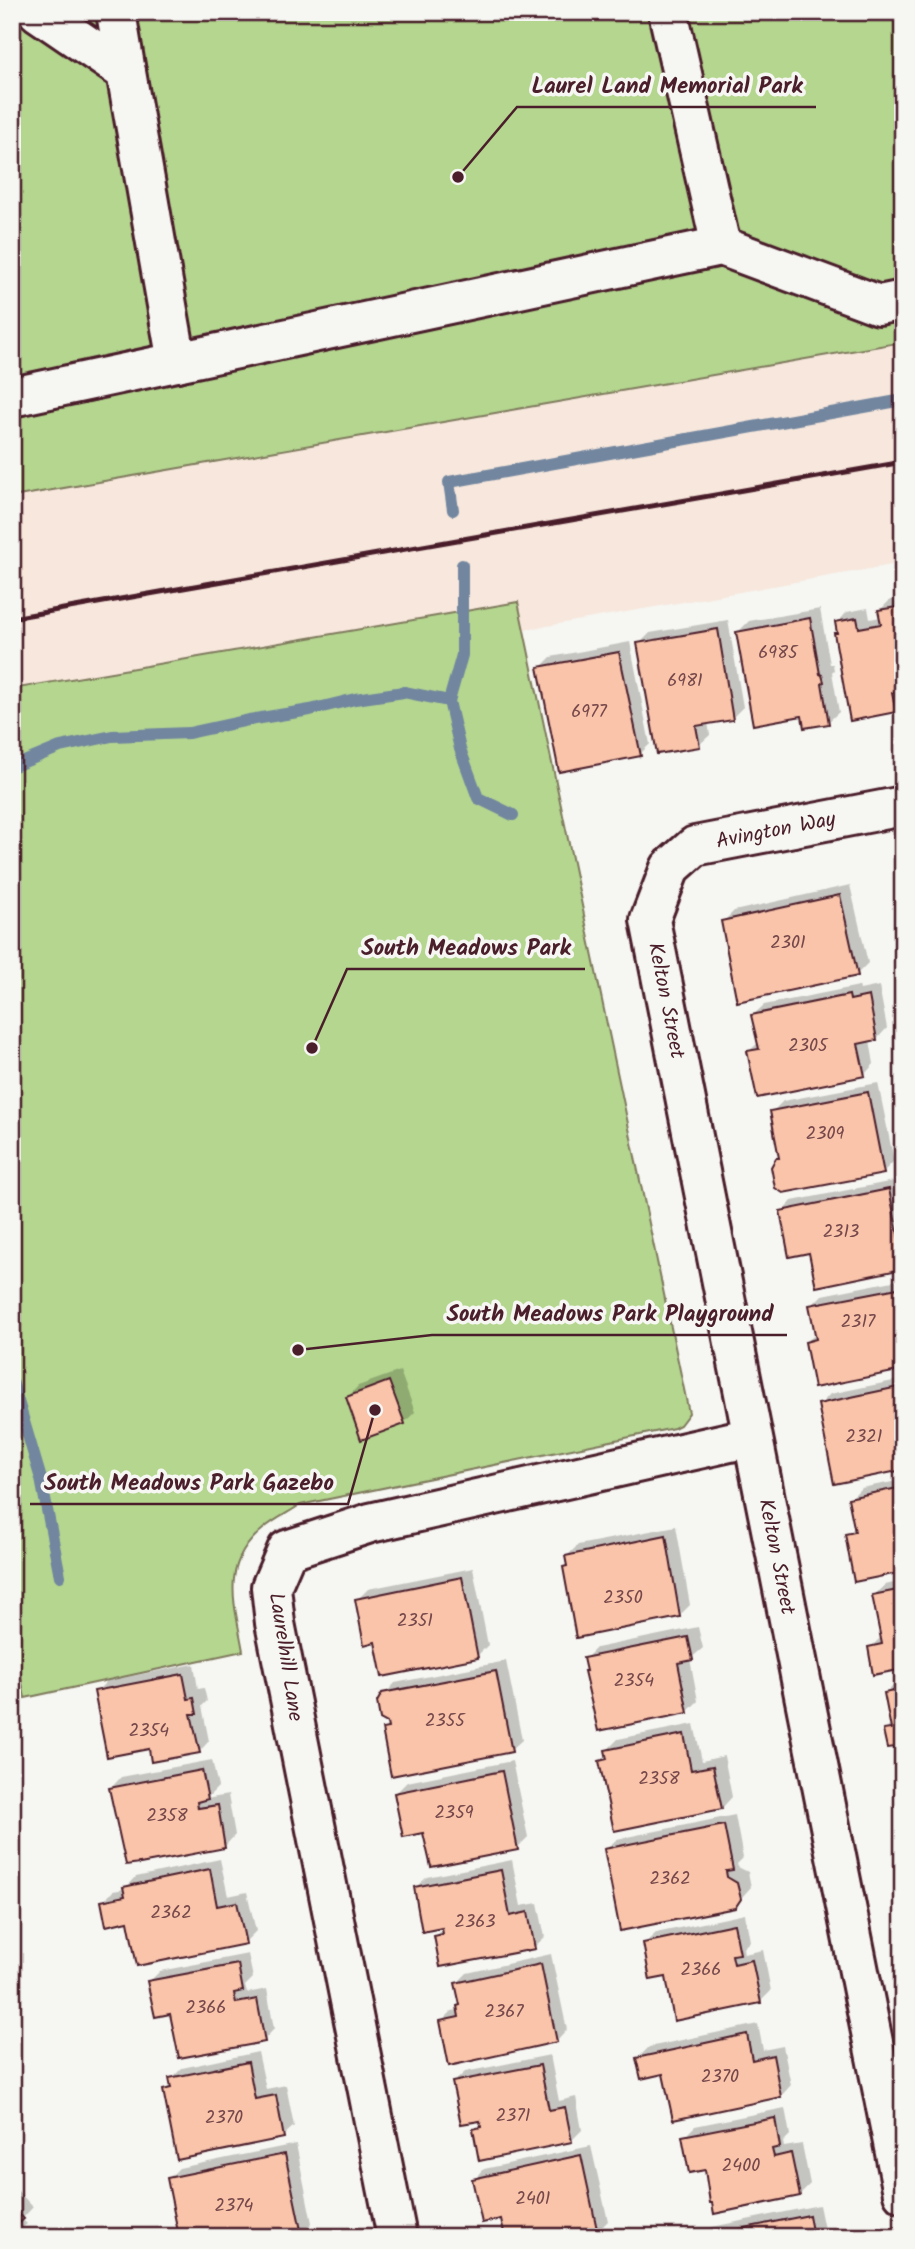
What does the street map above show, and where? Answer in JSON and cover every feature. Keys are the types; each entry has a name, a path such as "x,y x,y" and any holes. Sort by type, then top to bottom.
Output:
{"street":[{"path":"38,12 126,72"},
{"path":"116,12 177,362"},
{"path":"668,12 721,246"},
{"path":"12,397 721,246 879,305 903,300"},
{"name":"Avington Way","path":"650,920 670,868 695,846 903,806"},
{"name":"Kelton Street","path":"650,920 903,2193"},
{"name":"Laurelhill Lane","path":"397,2237 275,1623 271,1587 287,1550 370,1523 752,1437"}],"shaded area":[{"path":"903,342 903,563 524,630 517,603 12,689 12,497"}],"green space":[{"path":"12,12 903,12 903,342 12,497"},
{"path":"518,602 689,1413 680,1425 674,1428 300,1505 263,1529 240,1557 235,1571 234,1601 243,1651 25,1698 19,1668 12,1669 12,689"}],"building":[{"path":"903,606 903,700 899,701 897,693 892,693 896,712 850,721 834,633 837,633 835,622 857,618 859,628 881,624 878,610"},
{"path":"810,618 820,674 824,682 822,683 829,724 804,728 802,716 753,725 736,632"},
{"path":"718,629 733,720 696,726 700,747 657,754 637,643"},
{"path":"619,652 641,756 559,772 538,667"},
{"path":"840,895 858,976 737,1002 721,921"},
{"path":"849,995 850,1000 869,996 877,1040 858,1044 865,1076 757,1098 747,1051 759,1049 751,1015"},
{"path":"868,1092 884,1174 783,1193 775,1188 771,1167 776,1158 779,1158 770,1111"},
{"path":"889,1189 903,1269 816,1287 809,1253 789,1257 780,1211"},
{"path":"903,1287 903,1370 814,1388 805,1342 816,1339 809,1305"},
{"path":"389,1381 405,1424 361,1440 346,1397"},
{"path":"903,1386 903,1470 834,1484 818,1404"},
{"path":"903,1487 903,1572 854,1582 845,1534 855,1532 848,1498"},
{"path":"666,1535 680,1617 576,1638 563,1567 567,1566 565,1556"},
{"path":"462,1577 478,1658 382,1677 375,1642 364,1645 355,1599"},
{"path":"903,1589 903,1669 873,1675 868,1647 882,1644 872,1595"},
{"path":"688,1637 693,1660 678,1663 688,1713 598,1731 583,1658"},
{"path":"496,1671 512,1752 391,1776 382,1729 388,1728 387,1723 380,1719 377,1702 382,1693"},
{"path":"183,1674 188,1699 194,1698 197,1714 191,1714 200,1753 151,1762 149,1749 107,1757 94,1691"},
{"path":"903,1689 901,1772 895,1747 887,1748 883,1730 891,1729 884,1693"},
{"path":"684,1734 691,1770 713,1766 722,1809 614,1831 599,1761 607,1759 605,1750"},
{"path":"202,1770 208,1799 197,1802 198,1808 218,1805 225,1848 126,1865 109,1788"},
{"path":"502,1771 518,1850 431,1867 423,1833 403,1837 394,1793"},
{"path":"724,1825 733,1870 726,1871 727,1877 737,1883 741,1899 735,1908 620,1931 604,1849"},
{"path":"210,1869 217,1906 237,1902 246,1944 137,1966 128,1921 106,1926 101,1901 125,1896 123,1887"},
{"path":"501,1870 510,1916 528,1912 535,1949 440,1967 434,1936 443,1934 442,1928 422,1932 414,1887"},
{"path":"734,1924 740,1954 732,1955 734,1964 752,1960 761,2003 674,2021 666,1977 650,1980 643,1943"},
{"path":"238,1964 243,1991 234,1993 236,2003 257,1999 265,2042 179,2058 170,2014 155,2017 147,1981"},
{"path":"541,1964 557,2042 449,2066 440,2021 459,2017 457,2006 460,2005 455,1983"},
{"path":"747,2034 752,2060 773,2055 781,2097 673,2120 663,2074 641,2079 636,2058"},
{"path":"248,2062 255,2099 276,2095 284,2138 177,2160 163,2090 171,2088 169,2078"},
{"path":"540,2065 549,2110 565,2107 572,2142 479,2161 473,2129 481,2127 480,2121 461,2124 452,2082"},
{"path":"775,2118 780,2147 772,2149 774,2157 791,2153 800,2196 714,2214 705,2170 689,2173 682,2136"},
{"path":"285,2154 302,2235 179,2237 167,2178"},
{"path":"581,2155 598,2234 584,2237 505,2237 501,2219 482,2223 472,2179"},
{"path":"12,2206 24,2219 12,2229"},
{"path":"809,2215 813,2237 700,2237"}],"waterway":[{"path":"453,510 449,482 903,400"},
{"path":"462,565 462,655 449,701 460,749 478,798 513,815"},
{"path":"12,767 60,747 112,736 189,733 355,699 404,692 449,701"},
{"path":"12,1381 41,1479 60,1576"}],"railway":[{"path":"12,618 903,462"}],"place":[{"name":"Laurel Land Memorial Park","path":"458,177"},
{"name":"South Meadows Park","path":"312,1048"},
{"name":"South Meadows Park Playground","path":"298,1350"},
{"name":"South Meadows Park Gazebo","path":"375,1410"}]}
